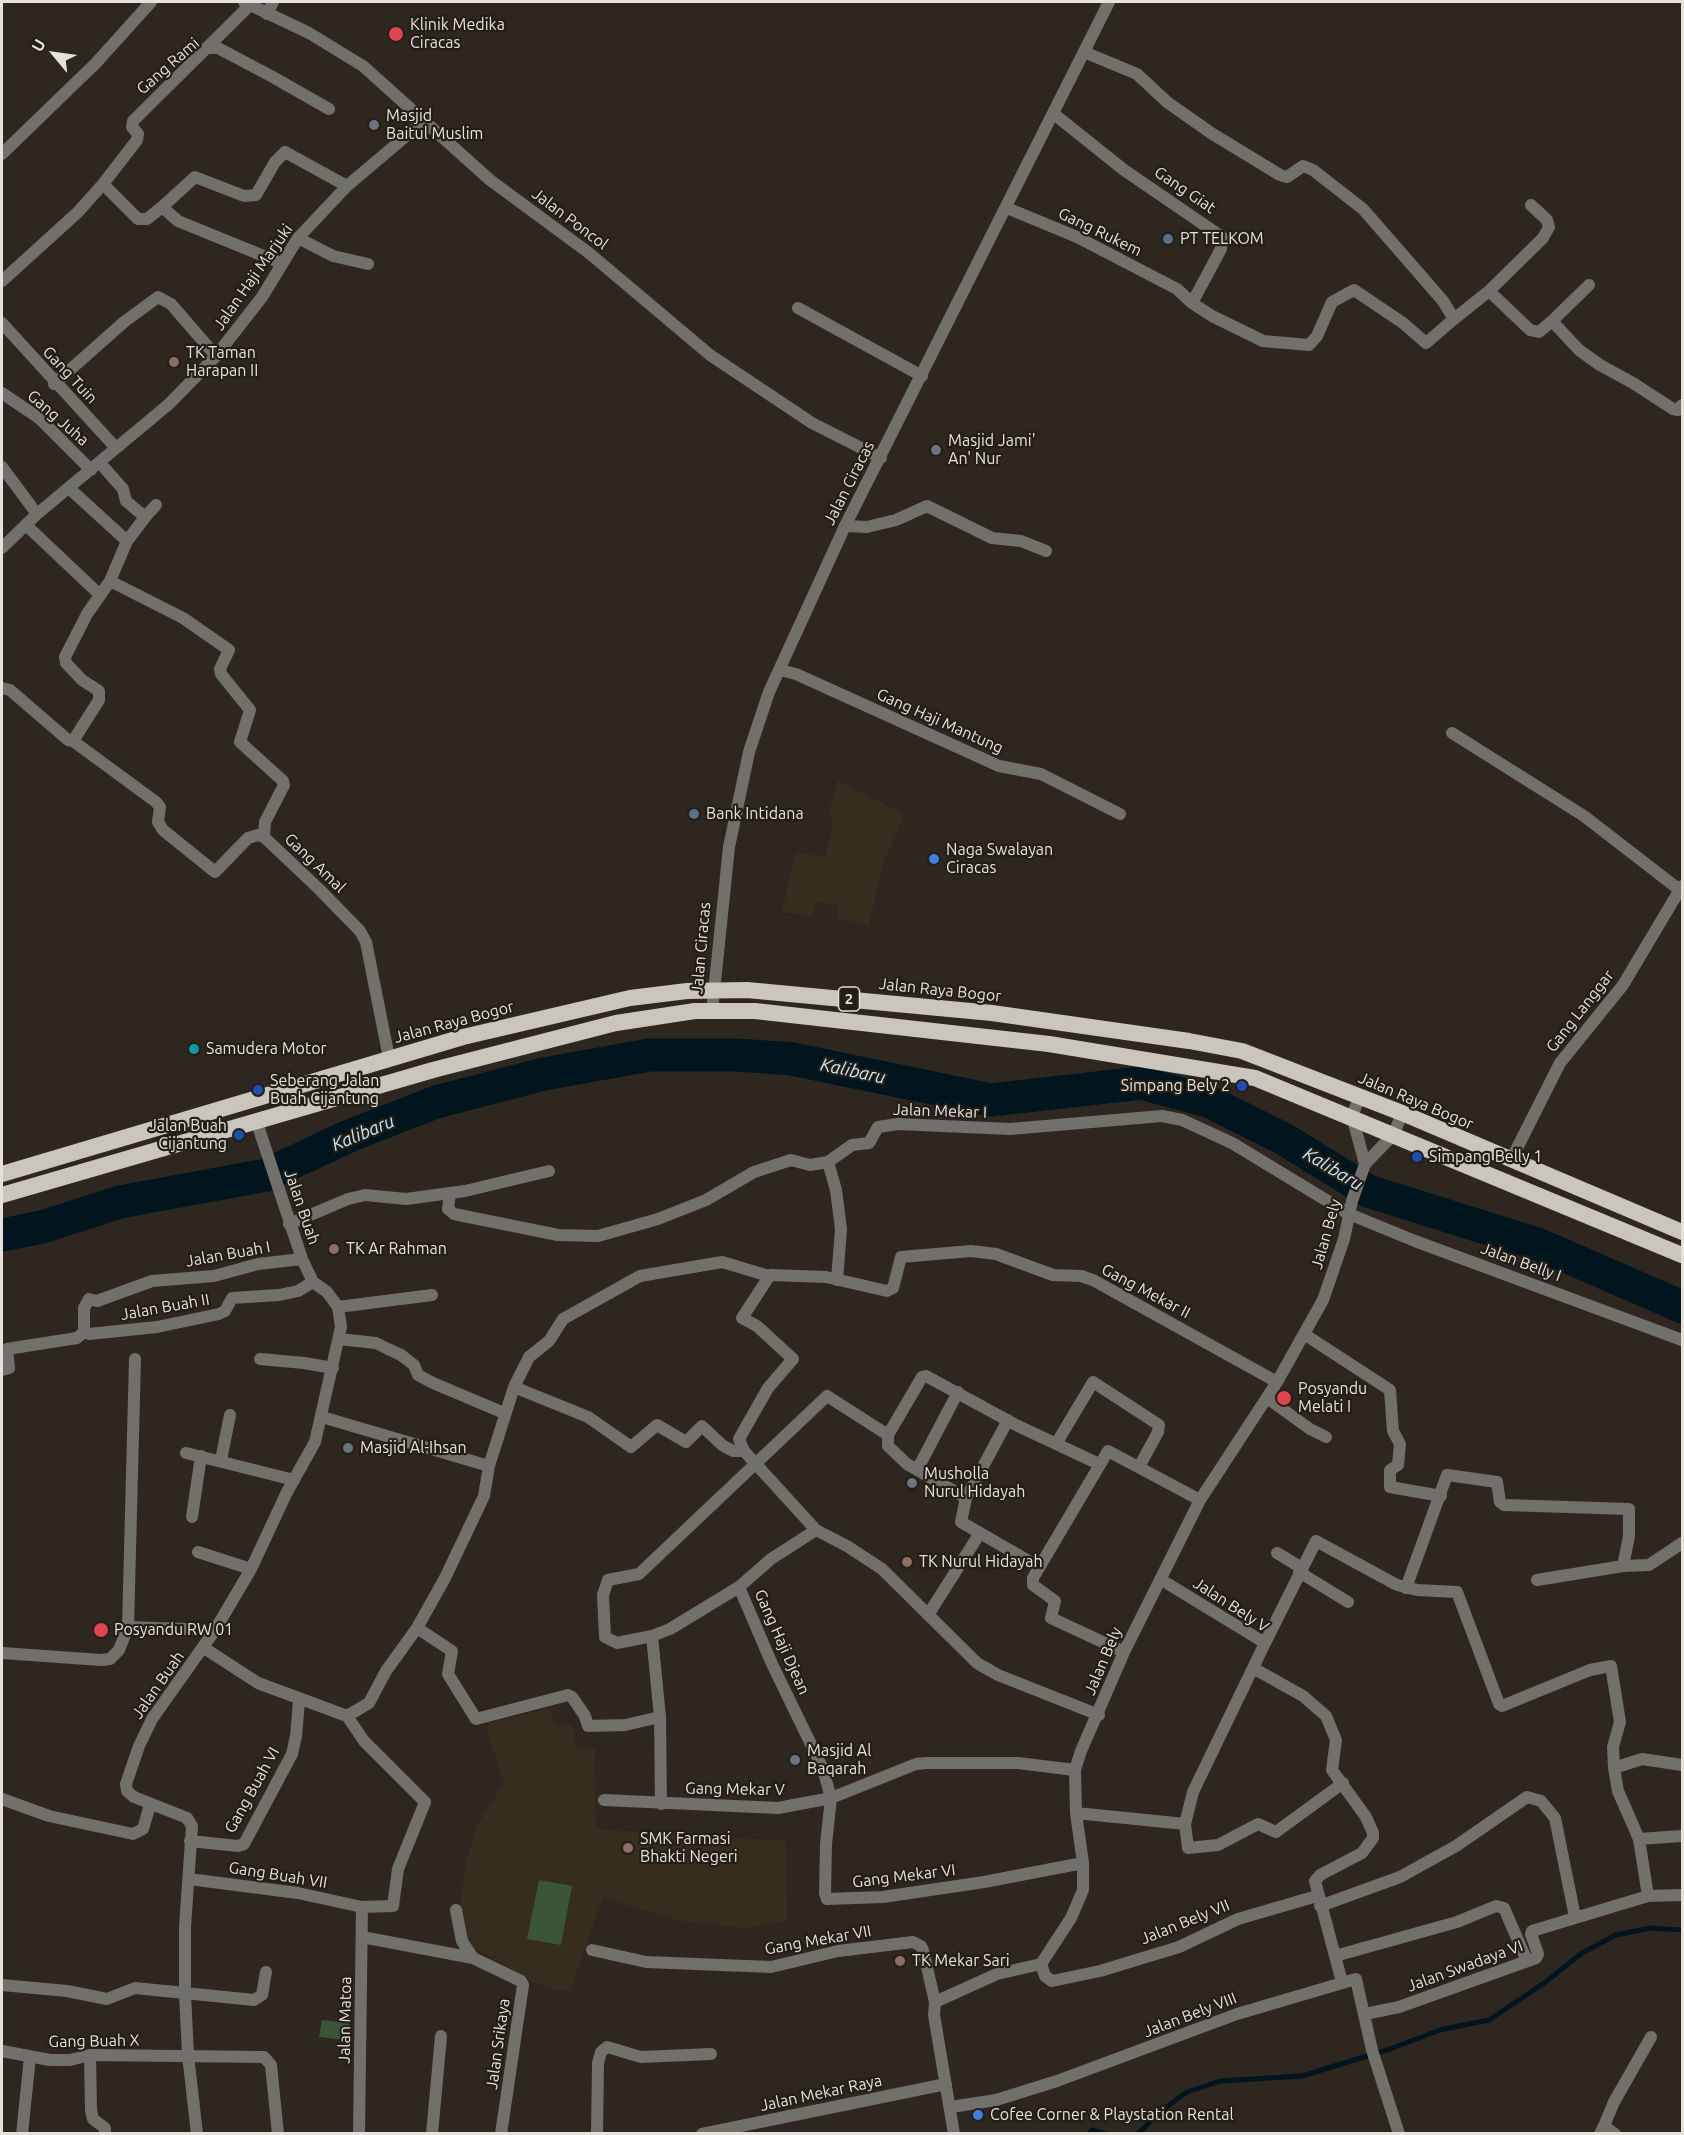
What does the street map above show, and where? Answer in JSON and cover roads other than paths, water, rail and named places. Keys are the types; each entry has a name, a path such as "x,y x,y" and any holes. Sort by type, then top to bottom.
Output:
{"highway":[{"name":"Jalan Raya Bogor","path":"2,1174 463,1037 630,998 713,990 781,992 970,1010 1189,1041 1260,1056 1402,1113 1683,1232"},
{"name":"2","path":"2,1195 256,1120 616,1023 675,1013 712,1011 780,1013 1049,1044 1154,1059 1255,1078 1352,1116 1683,1255"}],"street":[{"path":"2,153 96,63 151,2"},
{"path":"267,14 273,2"},
{"name":"Jalan Ciracas","path":"712,1011 729,847 741,786 758,723 845,526 1109,2"},
{"path":"210,48 247,3"},
{"name":"Jalan Poncol","path":"247,3 309,33 341,51 370,72 490,180 589,253 666,321 728,369 812,423 881,458"},
{"name":"Gang Rami","path":"2,281 78,212 103,184 138,140 138,134 132,127 132,121 210,48 218,48 329,109"},
{"path":"1084,52 1137,74 1167,102 1211,133 1280,175 1287,177 1303,166 1312,170 1363,209 1443,301 1454,319"},
{"name":"Gang Giat","path":"1054,114 1124,170 1222,237 1221,249 1192,303"},
{"name":"Jalan Haji Marjuki","path":"2,548 37,514 70,489 169,404 216,356 262,297 298,238 347,186 425,120"},
{"path":"103,184 141,220 147,219 195,177 244,196 256,195 275,162 285,152 347,186"},
{"path":"1192,303 1263,341 1305,346 1312,343 1317,336 1332,302 1354,290 1403,323 1426,343 1489,291 1533,249 1549,227 1547,220 1531,205"},
{"path":"162,207 178,221 281,263"},
{"name":"Gang Rukem","path":"1007,208 1077,237 1177,289 1192,303"},
{"path":"298,238 333,256 368,264"},
{"path":"1489,291 1518,321 1533,331 1541,331 1589,285"},
{"path":"54,384 124,322 158,297 171,304 216,356"},
{"path":"798,308 922,376"},
{"path":"1552,321 1579,350 1600,365 1633,383 1673,410 1678,410 1683,405"},
{"name":"Gang Tuin","path":"2,323 54,384 116,448"},
{"name":"Gang Juha","path":"2,393 39,418 123,489 126,501 146,516"},
{"path":"2,466 37,514"},
{"path":"70,489 127,541"},
{"path":"74,741 101,695 76,674 66,663 65,657 99,594 110,581 127,541 156,506"},
{"path":"845,526 867,527 886,523 927,506 992,538 1021,541 1046,551"},
{"path":"26,525 99,594"},
{"path":"110,581 183,618 229,650 220,669 221,674 250,710 240,742 283,781 282,790 265,822 264,837"},
{"name":"Gang Haji Mantung","path":"780,670 796,674 999,766 1041,774 1120,814"},
{"name":"Gang Amal","path":"2,688 10,690 60,736 74,741 156,802 159,807 158,822 163,830 215,872 249,838 258,835 264,837 360,932 369,952 389,1058"},
{"path":"1452,733 1584,816 1682,888"},
{"name":"Gang Langgar","path":"1510,1160 1560,1063 1623,984 1682,888"},
{"path":"1360,1096 1352,1116 1363,1168"},
{"name":"Jalan Bely","path":"1041,1964 1078,1904 1083,1890 1083,1863 1076,1813 1075,1770 1124,1652 1200,1500 1277,1382 1323,1300 1336,1266 1352,1201 1363,1168 1394,1134 1402,1113"},
{"name":"Jalan Mekar I","path":"828,1162 852,1145 869,1143 878,1126 898,1124 1010,1129 1162,1116 1182,1120 1232,1143 1349,1214"},
{"name":"Jalan Buah","path":"197,2133 188,2055 185,1993 185,1927 192,1826 189,1820 150,1805 129,1793 127,1778 152,1719 204,1648 251,1569 294,1479 315,1442 339,1339 338,1307 327,1292 313,1282 302,1258 256,1120"},
{"path":"204,1648 258,1683 299,1701 347,1716 366,1707 386,1671 417,1628 471,1526 483,1496 504,1413 529,1357 549,1341 563,1319 640,1276 722,1262 769,1276 837,1280 842,1228 828,1162 810,1165 791,1160 754,1172 706,1200 658,1219 598,1236 558,1234 454,1214 448,1209 450,1193"},
{"path":"289,1224 348,1199 365,1195 406,1199 450,1193 549,1171"},
{"name":"Jalan Belly I","path":"1349,1214 1415,1241 1683,1340"},
{"name":"Gang Mekar II","path":"837,1280 887,1291 892,1288 901,1257 971,1251 996,1254 1053,1275 1081,1276 1094,1280 1277,1382"},
{"name":"Jalan Buah I","path":"84,1332 84,1308 89,1299 97,1301 152,1281 214,1276 258,1264 302,1258"},
{"path":"769,1276 742,1318 757,1326 793,1359 768,1388 739,1439 744,1451 816,1530 847,1546 882,1569 967,1654 998,1675 1098,1715"},
{"name":"Jalan Buah II","path":"84,1332 89,1334 157,1328 209,1317 223,1313 232,1298 279,1295 298,1291 313,1282"},
{"path":"338,1307 432,1295"},
{"path":"2,1370 9,1368 8,1348 77,1338 84,1332"},
{"path":"1304,1334 1390,1390 1393,1431 1400,1444 1398,1465 1390,1470 1389,1485 1393,1489 1441,1496"},
{"path":"339,1339 376,1343 388,1348 414,1365 418,1375 504,1413"},
{"path":"2,1653 56,1659 110,1659 119,1650 128,1627 135,1359"},
{"path":"260,1359 333,1368"},
{"path":"966,1498 917,1470 890,1448 888,1435 922,1377 927,1376 1008,1420 1099,1464"},
{"path":"1056,1444 1093,1382 1159,1425 1158,1432 1139,1467"},
{"path":"514,1387 588,1417 631,1447 657,1425 686,1442 702,1426 722,1445 733,1451 744,1451"},
{"path":"917,1470 958,1392"},
{"path":"739,1587 685,1621 652,1636 617,1643 605,1637 603,1596 606,1582 614,1578 639,1574 827,1396 888,1435"},
{"path":"1267,1398 1310,1429 1326,1437"},
{"path":"221,1460 230,1415"},
{"path":"322,1417 489,1466"},
{"path":"1008,1420 966,1498 960,1521 1039,1567"},
{"path":"1124,1652 1051,1618 1055,1601 1032,1581 1039,1567 1106,1453 1112,1451 1200,1500"},
{"path":"186,1454 221,1460 294,1479"},
{"path":"192,1517 201,1456"},
{"path":"1406,1588 1441,1496 1444,1477 1448,1475 1497,1482 1500,1502 1504,1505 1629,1509 1629,1536 1623,1566"},
{"name":"Gang Haji Djean","path":"816,1530 771,1559 739,1587 772,1664 823,1769 831,1798"},
{"path":"928,1615 980,1533"},
{"path":"1265,1643 1300,1570 1317,1542 1374,1574 1406,1588 1457,1592 1499,1704 1502,1706 1590,1670 1611,1666 1620,1722 1613,1748 1614,1768 1618,1791 1639,1839 1648,1896"},
{"path":"1537,1580 1623,1566 1649,1565 1683,1543"},
{"path":"198,1552 251,1569"},
{"path":"1277,1553 1348,1602"},
{"name":"Jalan Bely V","path":"1160,1579 1265,1643 1212,1749 1193,1792 1185,1824"},
{"path":"128,1627 215,1630"},
{"path":"417,1628 452,1651 447,1674 476,1719 568,1695 572,1696 585,1716 588,1726 625,1725 660,1717"},
{"path":"652,1636 660,1717 661,1804"},
{"path":"1253,1668 1303,1696 1326,1716 1336,1740 1332,1770 1371,1825 1373,1838 1362,1853 1318,1877 1317,1895 1342,1982 1358,1980 1373,2054 1399,2133"},
{"name":"Gang Buah VI","path":"190,1841 238,1846 244,1844 292,1755 297,1736 299,1701"},
{"name":"Gang Buah VII","path":"189,1879 298,1893 362,1907 393,1906 398,1869 425,1802 364,1741 347,1716"},
{"path":"1614,1768 1642,1759 1683,1765"},
{"name":"Gang Mekar V","path":"604,1800 778,1808 831,1798 916,1764 1018,1763 1075,1770"},
{"path":"1076,1813 1185,1824 1187,1846 1192,1849 1218,1845 1258,1824 1276,1832 1343,1784"},
{"path":"1317,1895 1400,1877 1456,1846 1527,1797 1541,1801 1555,1818 1575,1917"},
{"name":"Gang Mekar VI","path":"831,1798 825,1893 831,1900 884,1897 984,1882 1083,1863"},
{"path":"2,1799 50,1816 134,1834 142,1830 150,1805"},
{"path":"1639,1839 1683,1836"},
{"name":"Jalan Swadaya VI","path":"1365,2014 1399,2007 1527,1961 1538,1954 1532,1931 1648,1896 1683,1894"},
{"name":"Jalan Bely VII","path":"1041,1964 1045,1976 1052,1981 1100,1971 1179,1947 1238,1919 1317,1895"},
{"path":"1335,1956 1457,1922 1496,1906 1504,1908 1527,1961"},
{"name":"Jalan Matoa","path":"359,2133 362,1907"},
{"path":"456,1910 462,1941 474,1958"},
{"name":"Jalan Srikaya","path":"362,1937 474,1958 513,1975 523,1984 501,2133"},
{"name":"Gang Mekar VII","path":"592,1950 646,1962 771,1966 802,1961 838,1951 913,1942 921,1946 923,1950 935,2002"},
{"path":"954,2133 934,2015 935,2002 986,1977 1041,1964"},
{"path":"2,1985 67,1991 107,1999 135,1988 257,2000 262,1995 266,1972"},
{"name":"Jalan Bely VIII","path":"951,2107 996,2100 1057,2081 1238,2014 1342,1982"},
{"path":"432,2133 441,2036"},
{"path":"1616,2133 1602,2130 1614,2102 1651,2037"},
{"path":"597,2133 598,2063 601,2052 607,2047 641,2057 711,2054"},
{"name":"Gang Buah X","path":"2,2051 30,2057 70,2060 90,2055 258,2056 268,2061 272,2069 278,2133"},
{"path":"90,2055 91,2110 93,2119 105,2128 105,2133"},
{"path":"22,2133 30,2057"},
{"name":"Jalan Mekar Raya","path":"702,2133 946,2084"}],"waterway":[{"name":"Kalibaru","path":"2,1235 42,1227 120,1202 266,1175 349,1136 436,1102 544,1074 649,1055 738,1055 792,1059 991,1100 1141,1083 1208,1101 1284,1139 1368,1191 1540,1245 1682,1307"},
{"path":"1138,2134 1158,2113 1187,2092 1220,2081 1302,2076 1390,2049 1440,2030 1489,2020 1547,1981 1582,1953 1616,1935 1650,1928 1682,1930"},
{"path":"1088,2134 1092,2130 1106,2134"}],"place":[{"name":"Klinik Medika Ciracas","path":"396,34"},
{"name":"Masjid Baitul Muslim","path":"374,125"},
{"name":"PT TELKOM","path":"1168,239"},
{"name":"TK Taman Harapan II","path":"174,362"},
{"name":"Masjid Jami' An' Nur","path":"936,450"},
{"name":"Bank Intidana","path":"694,814"},
{"name":"Naga Swalayan Ciracas","path":"934,859"},
{"name":"Samudera Motor","path":"194,1049"},
{"name":"Simpang Bely 2","path":"1242,1086"},
{"name":"Seberang Jalan Buah Cijantung","path":"258,1090"},
{"name":"Jalan Buah Cijantung","path":"239,1135"},
{"name":"Simpang Belly 1","path":"1417,1157"},
{"name":"TK Ar Rahman","path":"334,1249"},
{"name":"Posyandu Melati I","path":"1284,1398"},
{"name":"Masjid Al-Ihsan","path":"348,1448"},
{"name":"Musholla Nurul Hidayah","path":"912,1483"},
{"name":"TK Nurul Hidayah","path":"907,1562"},
{"name":"Posyandu RW 01","path":"101,1630"},
{"name":"Masjid Al Baqarah","path":"795,1760"},
{"name":"SMK Farmasi Bhakti Negeri","path":"628,1848"},
{"name":"TK Mekar Sari","path":"900,1961"},
{"name":"Cofee Corner & Playstation Rental","path":"978,2115"}]}
